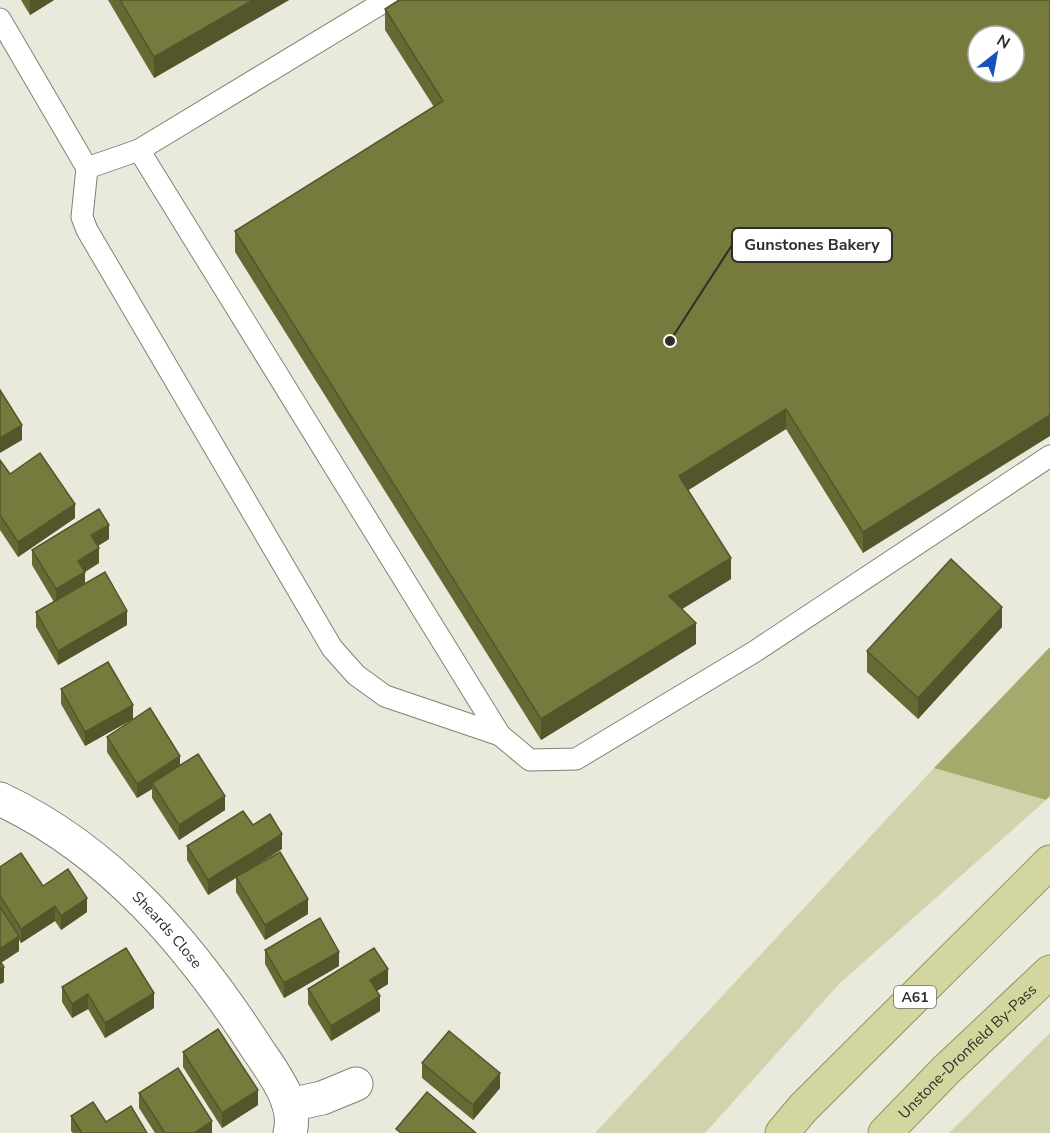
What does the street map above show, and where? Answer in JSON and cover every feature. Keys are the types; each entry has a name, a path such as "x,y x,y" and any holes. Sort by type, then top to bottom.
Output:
{"highway":[{"name":"A61","path":"782,1133 803,1108 1050,862"},
{"name":"Unstone-Dronfield By-Pass","path":"885,1133 946,1070 1050,972"}],"street":[{"name":"Sheards Close","path":"0,799 27,812 88,853 138,896 178,938 233,1011 276,1077 290,1119 322,1098 357,1084"}],"lane":[{"path":"87,168 138,150 387,0"},
{"path":"0,19 87,168 82,217 87,230 332,648 356,675 385,696 500,735"},
{"path":"138,150 500,735 530,760 576,759 754,652 1050,456"}],"shaded area":[{"path":"1050,647 1050,796 1046,800 934,768"},
{"path":"934,768 1046,800 839,984 705,1133 595,1133"},
{"path":"1050,1033 1050,1133 949,1133"}],"building":[{"path":"120,0 253,0 154,57"},
{"path":"399,0 1050,0 1050,415 863,532 786,409 679,476 731,558 669,596 696,623 541,719 235,231 443,101 385,9"},
{"path":"0,390 22,425 0,438"},
{"path":"40,453 75,504 18,542 0,515 0,460 10,474"},
{"path":"99,509 109,525 91,535 99,548 78,561 85,572 56,589 32,550"},
{"path":"951,559 1002,607 918,698 867,651"},
{"path":"105,572 127,611 58,651 36,612"},
{"path":"108,662 133,705 85,732 61,689"},
{"path":"150,708 180,756 137,784 107,737"},
{"path":"198,754 225,796 179,825 152,783"},
{"path":"243,811 253,825 270,814 282,834 208,880 187,846"},
{"path":"280,852 308,899 265,925 236,877"},
{"path":"21,853 43,886 68,869 87,898 61,916 55,906 21,929 0,896 0,867"},
{"path":"0,907 19,936 0,949"},
{"path":"320,918 339,952 284,983 265,950"},
{"path":"126,948 154,993 105,1023 88,994 72,1004 62,987"},
{"path":"374,948 388,969 370,980 380,996 331,1026 308,989"},
{"path":"218,1029 258,1090 222,1113 183,1052"},
{"path":"449,1031 500,1073 473,1105 422,1063"},
{"path":"178,1068 212,1121 194,1133 165,1133 139,1093"},
{"path":"427,1092 476,1133 401,1133 396,1129"},
{"path":"93,1102 106,1122 131,1106 147,1133 82,1133 71,1116"}],"place":[{"name":"Gunstones Bakery","path":"670,341"}]}
